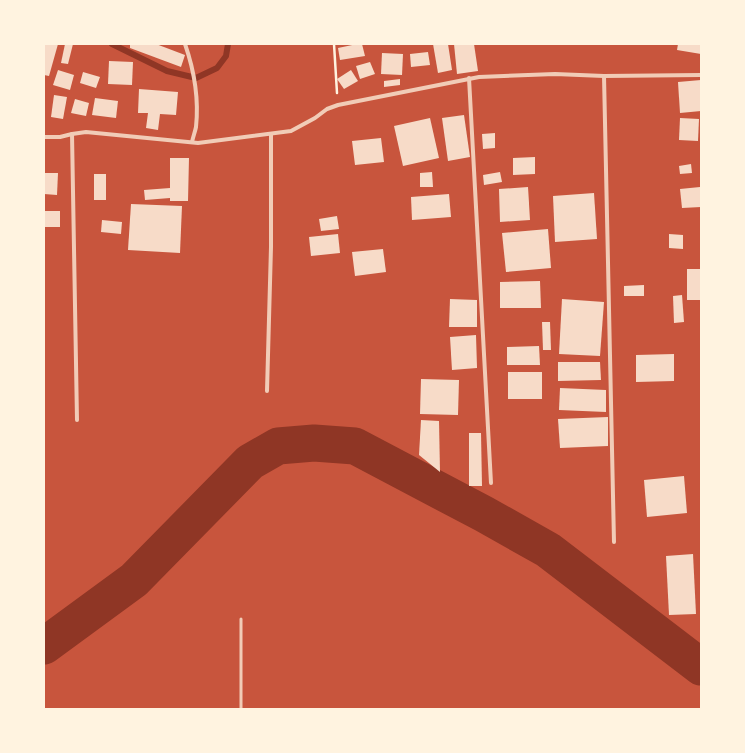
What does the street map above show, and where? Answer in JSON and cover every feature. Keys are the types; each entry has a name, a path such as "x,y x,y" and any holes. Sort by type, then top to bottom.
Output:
{"street":[{"path":"185,44 192,69 197,106 196,127 192,142"},
{"path":"44,137 60,137 86,132 198,142 291,131 315,118 327,109 338,105 469,78 555,74 604,76 701,75"},
{"path":"604,76 614,542"},
{"path":"469,78 491,483"},
{"path":"72,134 77,420"},
{"path":"267,392 271,247 271,134"}],"lane":[{"path":"241,619 241,709"}],"path":[{"path":"334,44 338,105"}],"building":[{"path":"45,44 58,44 49,76 44,75"},
{"path":"65,44 73,44 68,64 61,63"},
{"path":"130,44 156,44 185,55 181,67 130,48"},
{"path":"362,44 365,56 340,60 338,48"},
{"path":"433,44 448,44 452,70 438,73"},
{"path":"454,44 474,44 478,71 457,74"},
{"path":"678,44 701,44 701,54 677,50"},
{"path":"428,52 430,65 411,67 410,54"},
{"path":"382,53 403,54 402,75 381,74"},
{"path":"109,61 133,62 132,85 108,84"},
{"path":"370,62 375,74 360,79 356,66"},
{"path":"58,70 74,75 70,90 53,85"},
{"path":"351,70 358,81 344,89 337,79"},
{"path":"83,72 100,77 96,88 80,83"},
{"path":"400,79 400,85 384,87 384,81"},
{"path":"701,80 701,111 680,113 678,82"},
{"path":"139,89 178,92 176,115 160,114 158,130 146,128 148,113 138,113"},
{"path":"54,95 67,97 63,119 51,117"},
{"path":"95,98 118,101 116,118 92,115"},
{"path":"75,99 89,103 86,116 71,113"},
{"path":"464,115 470,157 448,161 442,118"},
{"path":"430,118 439,158 403,166 394,126"},
{"path":"680,118 699,119 698,141 679,140"},
{"path":"495,133 495,148 483,149 482,134"},
{"path":"381,138 384,162 355,165 352,141"},
{"path":"535,157 535,174 513,175 513,158"},
{"path":"170,158 189,158 188,201 170,201 170,198 145,200 144,190 170,188"},
{"path":"691,164 692,173 680,174 679,166"},
{"path":"432,172 433,187 420,187 420,173"},
{"path":"500,172 502,182 484,185 483,175"},
{"path":"44,173 58,173 57,195 44,194"},
{"path":"94,174 106,174 106,200 94,200"},
{"path":"528,187 530,220 500,222 499,189"},
{"path":"700,187 701,207 682,208 680,189"},
{"path":"594,193 597,239 555,242 553,196"},
{"path":"449,194 451,217 412,220 411,197"},
{"path":"131,204 182,206 180,253 128,250"},
{"path":"44,211 60,211 60,227 44,227"},
{"path":"337,216 339,229 321,231 319,219"},
{"path":"102,220 122,222 121,234 101,232"},
{"path":"548,229 551,268 506,272 502,233"},
{"path":"338,234 340,253 311,256 309,237"},
{"path":"669,234 683,235 683,249 669,248"},
{"path":"383,249 386,272 355,276 352,252"},
{"path":"687,269 701,269 701,300 687,300"},
{"path":"540,281 541,308 500,308 500,282"},
{"path":"644,285 644,296 624,296 624,286"},
{"path":"682,295 684,322 674,323 673,296"},
{"path":"450,299 477,300 477,327 449,327"},
{"path":"562,299 604,302 600,356 559,354"},
{"path":"542,322 550,322 551,350 543,350"},
{"path":"476,335 477,368 452,370 450,337"},
{"path":"539,346 540,365 507,365 507,347"},
{"path":"674,354 674,381 636,382 636,355"},
{"path":"558,362 600,362 601,380 558,381"},
{"path":"508,372 542,372 542,399 508,399"},
{"path":"421,379 459,380 458,415 420,414"},
{"path":"560,388 606,390 606,412 559,410"},
{"path":"608,417 608,446 560,448 558,419"},
{"path":"421,420 439,421 440,472 419,455"},
{"path":"469,433 481,433 482,486 469,486"},
{"path":"684,476 687,513 647,517 644,480"},
{"path":"693,554 696,614 669,615 666,556"}],"waterway":[{"path":"112,44 167,71 196,78 217,68 226,56 228,44"},
{"path":"44,646 134,580 250,462 278,446 314,443 355,446 484,514 548,550 701,667"}]}
